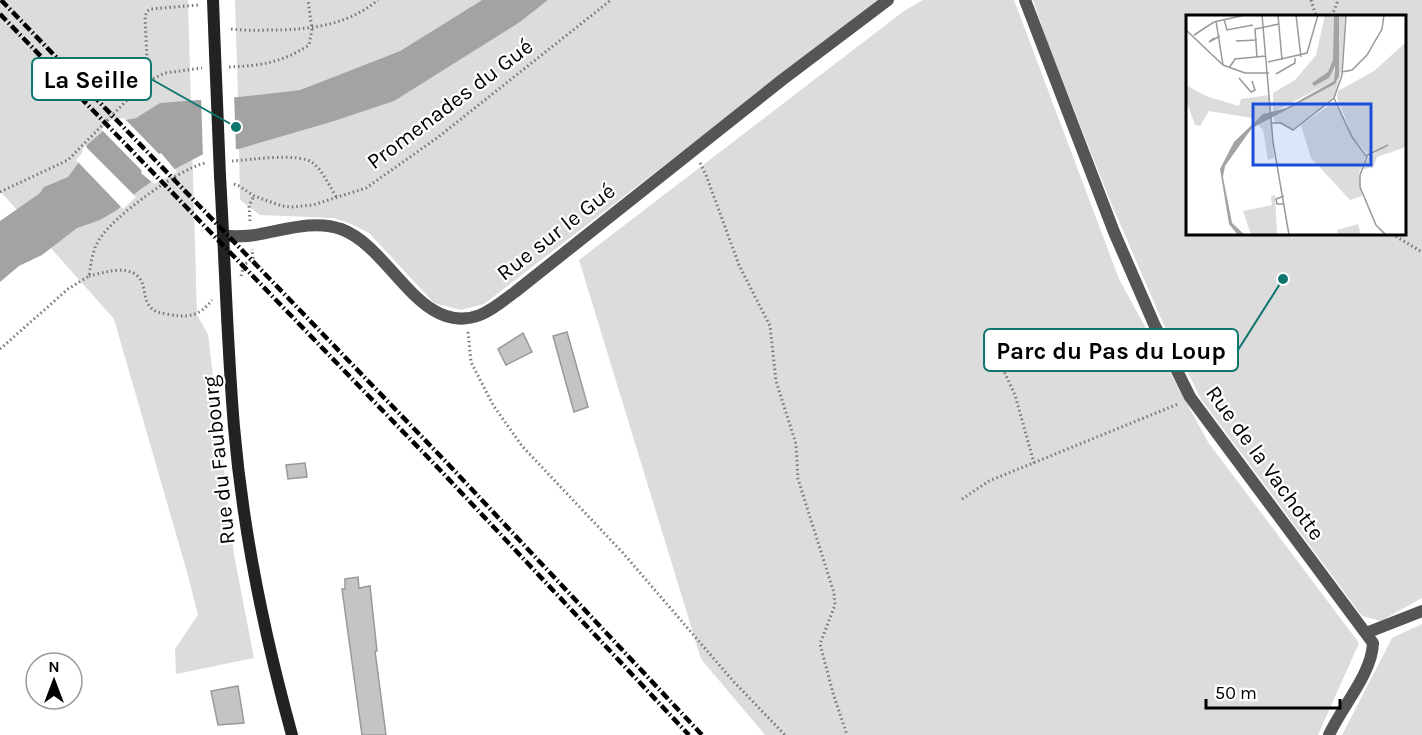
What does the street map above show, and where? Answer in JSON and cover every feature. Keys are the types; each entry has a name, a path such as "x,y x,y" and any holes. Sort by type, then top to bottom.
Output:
{"main road":[{"name":"Rue du Faubourg","path":"213,2 220,182 234,426 251,558 270,655 292,735"}],"street":[{"name":"Rue sur le Gué","path":"468,318 481,315 501,303 888,0"},
{"name":"Rue de la Vachotte","path":"1025,0 1074,133 1114,232 1154,324 1190,397 1373,643 1373,653 1365,672 1329,735"},
{"path":"223,236 251,236 309,226 330,226 340,229 370,247 429,309 447,317 468,318"},
{"path":"1366,633 1422,611"}],"path":[{"path":"222,67 258,66 291,57 309,45 312,29 308,0"},
{"path":"231,29 245,31 312,29 347,20 365,11 378,0"},
{"name":"Promenades du Gué","path":"220,182 229,188 230,183 254,196 291,207 313,205 366,188 437,138 611,0"},
{"path":"1311,0 1316,15"},
{"path":"1332,15 1338,0"},
{"path":"144,83 147,59 145,16 147,11 213,2"},
{"path":"0,192 68,160 144,83 165,73 211,68"},
{"path":"694,150 706,175 739,265 770,326 776,381 796,444 798,479 834,593 836,605 820,644 847,735"},
{"path":"230,161 275,158 308,160 319,169 337,198"},
{"path":"89,276 94,250 100,238 115,221 152,192 194,167 208,162"},
{"path":"0,349 68,289 89,276 117,271 133,273 142,282 148,304 157,312 188,317 197,315 226,286 239,286 244,265 253,258 249,206 254,196"},
{"path":"1395,236 1422,252"},
{"path":"468,318 471,362 493,405 522,446 622,553 734,682 785,735"},
{"path":"995,352 1015,395 1034,463"},
{"path":"962,499 989,481 1171,409 1190,397"}],"shaded area":[{"path":"0,0 188,0 197,315 208,334 234,555 254,658 176,674 175,649 198,615 114,319 0,191"},
{"path":"235,0 482,0 400,51 300,90 238,97"},
{"path":"482,0 548,0 520,22 394,101 239,149 211,150 154,180 117,210 100,220 77,228 42,255 19,266 0,282 0,221 40,193 44,187 68,177 85,154 87,145 112,123 136,118 160,103 300,90 400,51"},
{"path":"548,0 879,0 484,304 461,310 434,303 369,233 351,224 334,218 260,215 240,200 239,149 331,122 520,22"},
{"path":"923,0 1014,0 1119,279 1208,442 1359,643 1318,735 765,735 701,659 579,260 904,11"},
{"path":"1033,0 1422,0 1422,598 1381,621 1362,616 1201,399 1163,323 1111,203"},
{"path":"1422,624 1422,735 1342,735 1392,638"}],"pier":[{"path":"234,94 236,152 212,153 203,158 201,96"},
{"path":"124,118 159,154 161,153 177,172 154,184 141,173 142,171 101,129 111,120"},
{"path":"84,145 136,197 123,209 76,160 82,153"}],"building":[{"path":"567,332 588,407 574,412 553,336"},
{"path":"523,333 532,352 506,365 498,349"},
{"path":"305,463 307,477 288,479 286,465"},
{"path":"358,577 359,588 370,586 377,651 375,651 386,735 362,735 342,589 345,589 345,579"},
{"path":"238,686 244,723 218,725 211,691"}],"railway":[{"path":"1,0 449,465 702,735"},
{"path":"0,14 441,471 689,735"}],"place":[{"name":"La Seille","path":"236,127"},
{"name":"Parc du Pas du Loup","path":"1283,279"}]}
